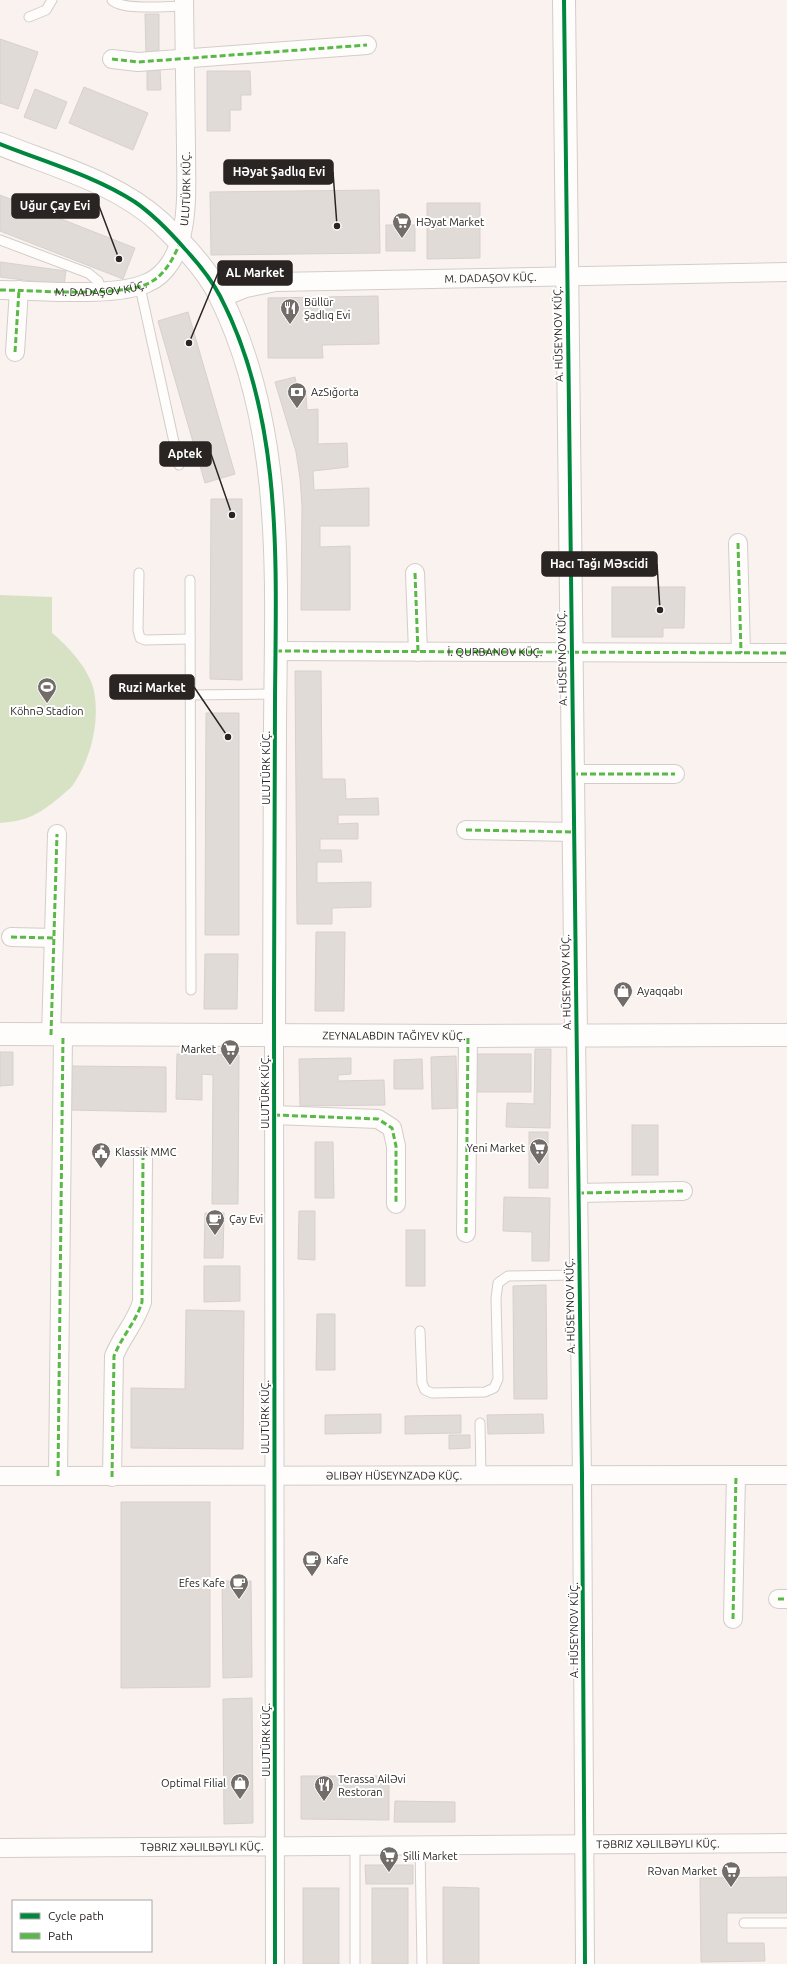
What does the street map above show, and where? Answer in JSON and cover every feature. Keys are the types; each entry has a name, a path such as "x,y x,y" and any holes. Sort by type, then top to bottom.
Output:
{"street":[{"name":"A. HÜSEYNOV KÜÇ.","path":"564,0 572,774 582,1476 585,1964"},
{"name":"ULUTÜRK KÜÇ.","path":"184,3 186,198 183,232 180,243 212,282 221,298 240,342 259,402 272,493 276,590 274,1035 275,1964"},
{"path":"112,59 138,62 367,45"},
{"path":"0,144 92,180 118,192 137,204 160,222 180,243"},
{"name":"M. DADAŞOV KÜÇ.","path":"0,290 102,291 140,286 158,276 169,265 180,243"},
{"name":"M. DADAŞOV KÜÇ.","path":"221,298 246,288 276,282 787,272"},
{"path":"15,352 19,290"},
{"path":"738,543 742,653"},
{"path":"416,573 418,652"},
{"name":"İ. QURBANOV KÜÇ.","path":"276,651 787,653"},
{"path":"572,774 675,774"},
{"path":"466,830 573,832"},
{"path":"57,834 54,938 57,1035 58,1476"},
{"path":"11,937 54,938"},
{"path":"0,1034 468,1036 787,1035"},
{"path":"466,1232 468,1036"},
{"path":"274,1115 378,1119 392,1128 396,1146 396,1204"},
{"path":"112,1476 114,1356 118,1346 138,1316 142,1302 143,1156"},
{"path":"578,1193 682,1191"},
{"path":"733,1619 736,1475"},
{"name":"ƏLIBƏY HÜSEYNZADƏ KÜÇ.","path":"0,1476 787,1475"},
{"name":"TƏBRIZ XƏLILBƏYLI KÜÇ.","path":"0,1848 420,1844 787,1843"}],"lane":[{"path":"29,17 46,10 52,0"},
{"path":"112,0 120,5 130,6 184,3"},
{"path":"0,240 88,272 98,281 102,291"},
{"path":"140,286 180,465"},
{"path":"139,573 138,630 140,638 145,640 190,639"},
{"path":"190,580 189,695 191,990"},
{"path":"189,695 275,694"},
{"path":"420,1331 422,1384 425,1390 432,1393 485,1392 494,1388 498,1378 496,1298 498,1283 508,1276 579,1275"},
{"path":"480,1423 481,1476"},
{"path":"420,1844 422,1964"},
{"path":"355,1845 355,1964"},
{"path":"744,1923 787,1923"}],"green space":[{"name":"Köhnə Stadion","path":"0,595 52,597 52,633 78,659 88,675 94,691 96,715 95,728 89,752 79,775 72,786 53,803 33,816 0,823"}],"building":[{"path":"145,14 159,14 159,54 146,54"},
{"path":"0,39 38,52 18,109 0,103"},
{"path":"160,68 161,90 147,90 147,69"},
{"path":"207,71 250,71 251,95 241,95 241,110 230,110 230,131 207,131"},
{"path":"84,87 148,113 133,150 69,123"},
{"path":"35,89 67,102 56,129 24,117"},
{"path":"379,190 380,253 211,255 210,192"},
{"path":"0,195 135,248 123,279 0,231"},
{"path":"427,203 480,203 480,258 427,259"},
{"path":"386,225 415,225 415,251 386,251"},
{"path":"0,262 66,271 64,285 0,277"},
{"path":"378,296 379,344 322,345 323,358 268,358 268,298"},
{"path":"188,312 235,474 205,483 158,321"},
{"path":"295,377 298,394 306,394 307,410 318,409 318,444 347,443 348,467 313,471 314,490 369,488 369,526 320,526 320,547 350,546 350,610 301,610 302,506 300,478 296,452 275,382"},
{"path":"211,499 242,499 242,680 210,679"},
{"path":"612,587 685,587 684,628 663,628 663,637 612,637"},
{"path":"295,671 321,671 322,779 345,779 346,799 378,798 379,815 338,815 338,824 358,823 358,839 320,839 320,850 341,850 342,862 317,862 317,883 371,882 371,907 332,908 332,924 297,924"},
{"path":"206,713 239,713 239,935 205,935"},
{"path":"316,932 345,932 344,1011 315,1011"},
{"path":"205,954 238,954 237,1009 204,1009"},
{"path":"535,1049 551,1049 550,1128 506,1127 507,1103 534,1104"},
{"path":"0,1052 13,1052 13,1085 0,1086"},
{"path":"177,1054 239,1055 238,1204 212,1204 213,1075 202,1074 202,1100 176,1099"},
{"path":"475,1054 531,1054 531,1092 475,1092"},
{"path":"456,1056 457,1108 432,1109 431,1057"},
{"path":"351,1058 351,1074 338,1075 338,1081 384,1080 385,1105 300,1106 299,1059"},
{"path":"422,1059 423,1089 394,1089 394,1060"},
{"path":"70,1066 166,1067 166,1112 69,1110"},
{"path":"632,1125 658,1125 658,1175 632,1175"},
{"path":"529,1132 548,1132 548,1188 529,1188"},
{"path":"315,1142 333,1142 334,1198 315,1198"},
{"path":"504,1197 550,1198 549,1261 532,1261 532,1232 503,1231"},
{"path":"299,1211 315,1211 315,1260 298,1259"},
{"path":"205,1213 224,1213 223,1258 204,1258"},
{"path":"406,1230 425,1230 425,1286 406,1286"},
{"path":"204,1266 240,1266 240,1301 204,1302"},
{"path":"546,1285 547,1399 514,1399 513,1286"},
{"path":"186,1310 244,1311 243,1449 131,1448 131,1388 185,1389"},
{"path":"317,1314 335,1314 335,1370 316,1370"},
{"path":"381,1414 381,1433 325,1434 325,1415"},
{"path":"543,1414 544,1433 488,1434 487,1415"},
{"path":"461,1415 461,1433 405,1434 405,1416"},
{"path":"449,1435 470,1435 470,1448 449,1449"},
{"path":"121,1502 210,1502 210,1687 121,1688"},
{"path":"222,1581 251,1581 252,1677 223,1678"},
{"path":"252,1698 253,1823 224,1824 223,1699"},
{"path":"301,1776 389,1776 389,1820 301,1819"},
{"path":"395,1801 455,1802 455,1822 394,1822"},
{"path":"365,1865 413,1865 413,1884 366,1884"},
{"path":"787,1877 787,1913 727,1913 727,1943 764,1943 765,1961 701,1962 700,1878"},
{"path":"443,1887 479,1888 479,1964 443,1964"},
{"path":"303,1888 339,1888 339,1964 303,1964"},
{"path":"372,1888 408,1888 408,1964 372,1964"}],"marked path":[{"path":"112,59 138,62 367,45"},
{"path":"0,290 98,292 135,288 149,283 160,276 171,261 180,243"},
{"path":"15,352 19,290"},
{"path":"738,543 741,653"},
{"path":"415,573 418,652"},
{"path":"276,651 787,653"},
{"path":"572,774 675,774"},
{"path":"466,830 573,832"},
{"path":"51,1035 57,834"},
{"path":"11,937 54,938"},
{"path":"58,1476 63,1035"},
{"path":"466,1233 468,1036"},
{"path":"274,1115 378,1119 392,1128 396,1146 396,1204"},
{"path":"112,1477 114,1356 142,1302 143,1156"},
{"path":"578,1193 683,1191"},
{"path":"733,1619 736,1475"},
{"path":"778,1599 787,1599"}],"cycle path":[{"path":"564,0 582,1475 585,1964"},
{"path":"0,144 87,177 120,193 135,202 155,218 190,254 204,271 220,296 241,343 256,392 266,442 272,494 276,597 274,1244 275,1964"}],"place":[{"name":"Həyat Şadlıq Evi","path":"337,226"},
{"name":"Həyat Market","path":"402,239"},
{"name":"Uğur Çay Evi","path":"119,259"},
{"name":"Büllür Şadlıq Evi","path":"290,325"},
{"name":"AL Market","path":"189,343"},
{"name":"AzSığorta","path":"297,409"},
{"name":"Aptek","path":"232,515"},
{"name":"Hacı Tağı Məscidi","path":"660,610"},
{"name":"Köhnə Stadion","path":"47,704"},
{"name":"Ruzi Market","path":"228,737"},
{"name":"Ayaqqabı","path":"623,1008"},
{"name":"Market","path":"230,1066"},
{"name":"Yeni Market","path":"539,1165"},
{"name":"Klassik MMC","path":"101,1169"},
{"name":"Çay Evi","path":"215,1236"},
{"name":"Kafe","path":"312,1577"},
{"name":"Efes Kafe","path":"239,1600"},
{"name":"Optimal Filial","path":"240,1800"},
{"name":"Terassa Ailəvi Restoran","path":"324,1802"},
{"name":"Şilli Market","path":"389,1873"},
{"name":"Rəvan Market","path":"731,1888"}]}
